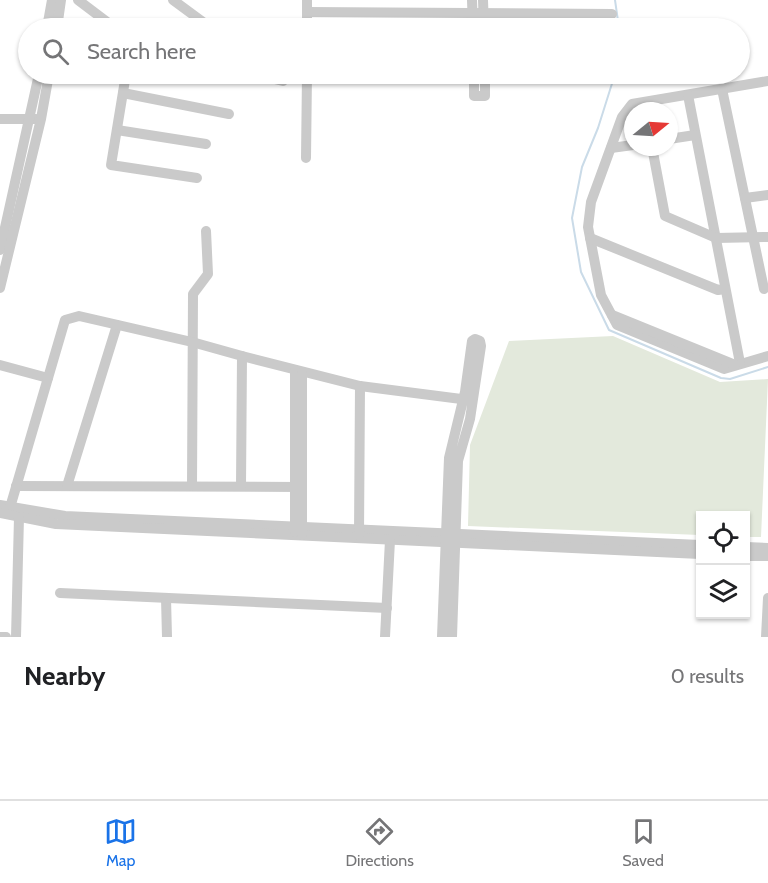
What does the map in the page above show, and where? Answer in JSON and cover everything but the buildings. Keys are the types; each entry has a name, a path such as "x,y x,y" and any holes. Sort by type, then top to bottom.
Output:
{"street":[{"path":"49,18 52,0"},
{"path":"58,18 61,0"},
{"path":"78,0 102,18"},
{"path":"173,0 197,18"},
{"path":"307,18 308,0"},
{"path":"472,0 480,18"},
{"path":"476,18 483,0"},
{"path":"307,12 612,14"},
{"path":"768,81 632,104 622,117 591,202 588,227 601,295 612,315 737,364 768,356"},
{"path":"36,119 38,84"},
{"path":"0,288 4,249 46,84"},
{"path":"124,84 111,165 197,178"},
{"path":"306,158 307,84"},
{"path":"474,84 474,96 485,96 485,84"},
{"path":"722,89 764,289"},
{"path":"123,93 229,114"},
{"path":"688,94 716,238 737,364"},
{"path":"0,119 36,119"},
{"path":"117,130 206,144"},
{"path":"678,138 696,135"},
{"path":"611,148 624,146"},
{"path":"654,156 665,216 716,238 768,237"},
{"path":"745,198 768,195"},
{"path":"192,486 193,294 208,274 206,231"},
{"path":"590,238 718,290 725,289"},
{"path":"16,637 7,511 65,320 79,316 192,342 360,386 468,400 458,461 442,637"},
{"path":"67,486 117,325"},
{"path":"241,486 242,356"},
{"path":"0,365 48,378"},
{"path":"298,532 299,371"},
{"path":"359,535 360,386"},
{"path":"15,486 299,487"},
{"path":"7,511 56,524 696,546"},
{"path":"359,535 390,540 451,539 696,554"},
{"path":"451,539 452,637"},
{"path":"385,637 390,540"},
{"path":"750,547 768,548"},
{"path":"750,556 768,556"},
{"path":"60,593 387,608"},
{"path":"166,598 166,637"},
{"path":"766,637 768,598"},
{"path":"0,637 6,637"}],"shaded area":[{"path":"613,336 720,382 768,379 761,537 750,537 750,511 696,511 696,535 468,526 470,445 509,341"}],"waterway":[{"path":"615,0 618,18"},
{"path":"612,84 598,128 582,167 572,218 581,272 609,330 721,378 730,379 768,367"}]}
